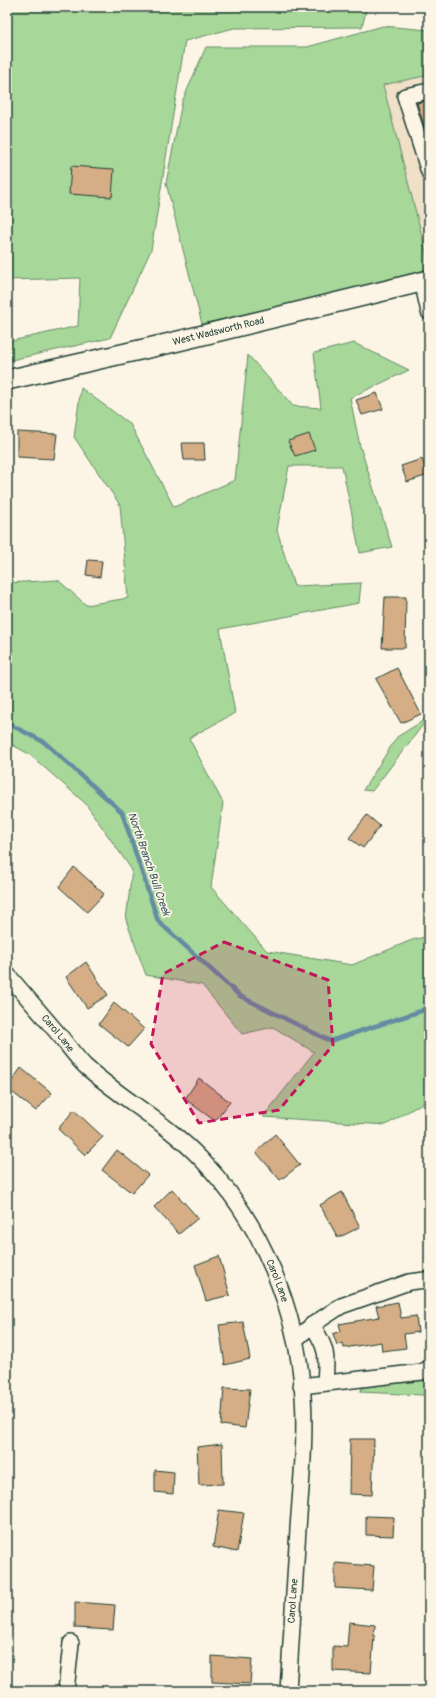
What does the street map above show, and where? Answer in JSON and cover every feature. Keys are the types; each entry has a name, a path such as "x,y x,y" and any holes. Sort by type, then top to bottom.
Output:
{"main road":[{"name":"West Wadsworth Road","path":"7,380 166,344 426,281"}],"street":[{"path":"429,91 405,96 429,172"},
{"path":"426,281 429,312"},
{"name":"Carol Lane","path":"7,974 84,1065 126,1098 164,1124 201,1159 228,1191 250,1226 273,1269 290,1316 302,1386 303,1447 288,1691"},
{"path":"295,1340 312,1325 340,1306 408,1282 425,1280 429,1282"},
{"path":"312,1325 321,1339 327,1357 325,1383"},
{"path":"302,1386 422,1372 429,1368"},
{"path":"66,1691 71,1643"}],"highlighted area":[{"path":"224,942 328,980 333,1045 279,1110 199,1123 151,1044 163,974"}],"shaded area":[{"path":"429,75 429,263 383,85"}],"green space":[{"path":"7,7 367,7 362,27 234,28 185,41 151,250 110,338 7,361 7,342 78,326 80,278 7,280"},
{"path":"383,26 429,30 429,75 383,85 429,263 429,271 202,324 166,183 182,102 206,47 307,47"},
{"path":"354,343 409,370 350,398 360,446 392,547 360,553 342,466 289,466 277,530 294,586 361,583 359,603 220,629 235,713 189,738 223,803 211,887 267,951 352,965 412,940 429,936 429,1099 386,1125 263,1117 314,1052 273,1027 242,1034 202,985 146,975 126,920 132,870 85,803 29,754 7,742 7,583 58,580 86,605 128,598 120,505 74,437 81,388 130,424 174,507 235,480 248,355 293,406 321,408 314,353"},
{"path":"429,717 372,791 363,790 397,737"},
{"path":"429,1380 429,1400 423,1395 360,1392 364,1385"}],"building":[{"path":"429,100 429,135 427,135 417,103"},
{"path":"71,166 114,169 112,197 69,194"},
{"path":"377,393 383,409 362,415 356,400"},
{"path":"17,432 57,434 54,459 17,457"},
{"path":"309,434 315,450 295,456 288,441"},
{"path":"182,443 204,443 205,460 184,460"},
{"path":"422,459 428,475 407,482 401,466"},
{"path":"88,560 102,561 100,577 86,575"},
{"path":"385,597 406,597 405,648 382,648"},
{"path":"397,668 421,714 401,723 376,679"},
{"path":"367,815 380,826 363,848 349,838"},
{"path":"74,867 104,894 87,912 59,887"},
{"path":"86,962 108,995 87,1008 66,977"},
{"path":"114,1003 144,1029 128,1047 99,1024"},
{"path":"21,1068 52,1093 36,1111 7,1088"},
{"path":"199,1078 230,1102 215,1121 185,1099"},
{"path":"74,1110 103,1137 85,1155 58,1129"},
{"path":"275,1134 300,1165 280,1180 256,1152"},
{"path":"117,1150 148,1175 132,1193 102,1170"},
{"path":"172,1189 198,1218 179,1234 154,1207"},
{"path":"342,1192 360,1227 338,1238 320,1205"},
{"path":"219,1256 230,1295 206,1301 195,1265"},
{"path":"398,1302 401,1318 416,1316 418,1332 404,1334 406,1348 382,1351 381,1342 344,1348 343,1343 337,1345 333,1334 341,1331 339,1324 379,1317 376,1306"},
{"path":"243,1322 250,1359 225,1365 219,1325"},
{"path":"224,1388 250,1389 245,1428 221,1425"},
{"path":"350,1439 374,1439 372,1495 349,1494"},
{"path":"222,1444 223,1484 199,1485 197,1447"},
{"path":"155,1470 174,1472 173,1494 155,1492"},
{"path":"219,1510 244,1513 237,1552 213,1547"},
{"path":"366,1516 394,1517 393,1536 366,1535"},
{"path":"335,1563 374,1566 372,1590 335,1588"},
{"path":"75,1602 115,1605 113,1630 75,1628"},
{"path":"349,1622 375,1625 371,1673 333,1671 333,1646 347,1647"},
{"path":"212,1656 252,1659 250,1684 212,1682"}],"waterway":[{"name":"North Branch Bull Creek","path":"7,723 44,742 122,812 158,921 240,996 330,1041 421,1011 429,1006"}]}
